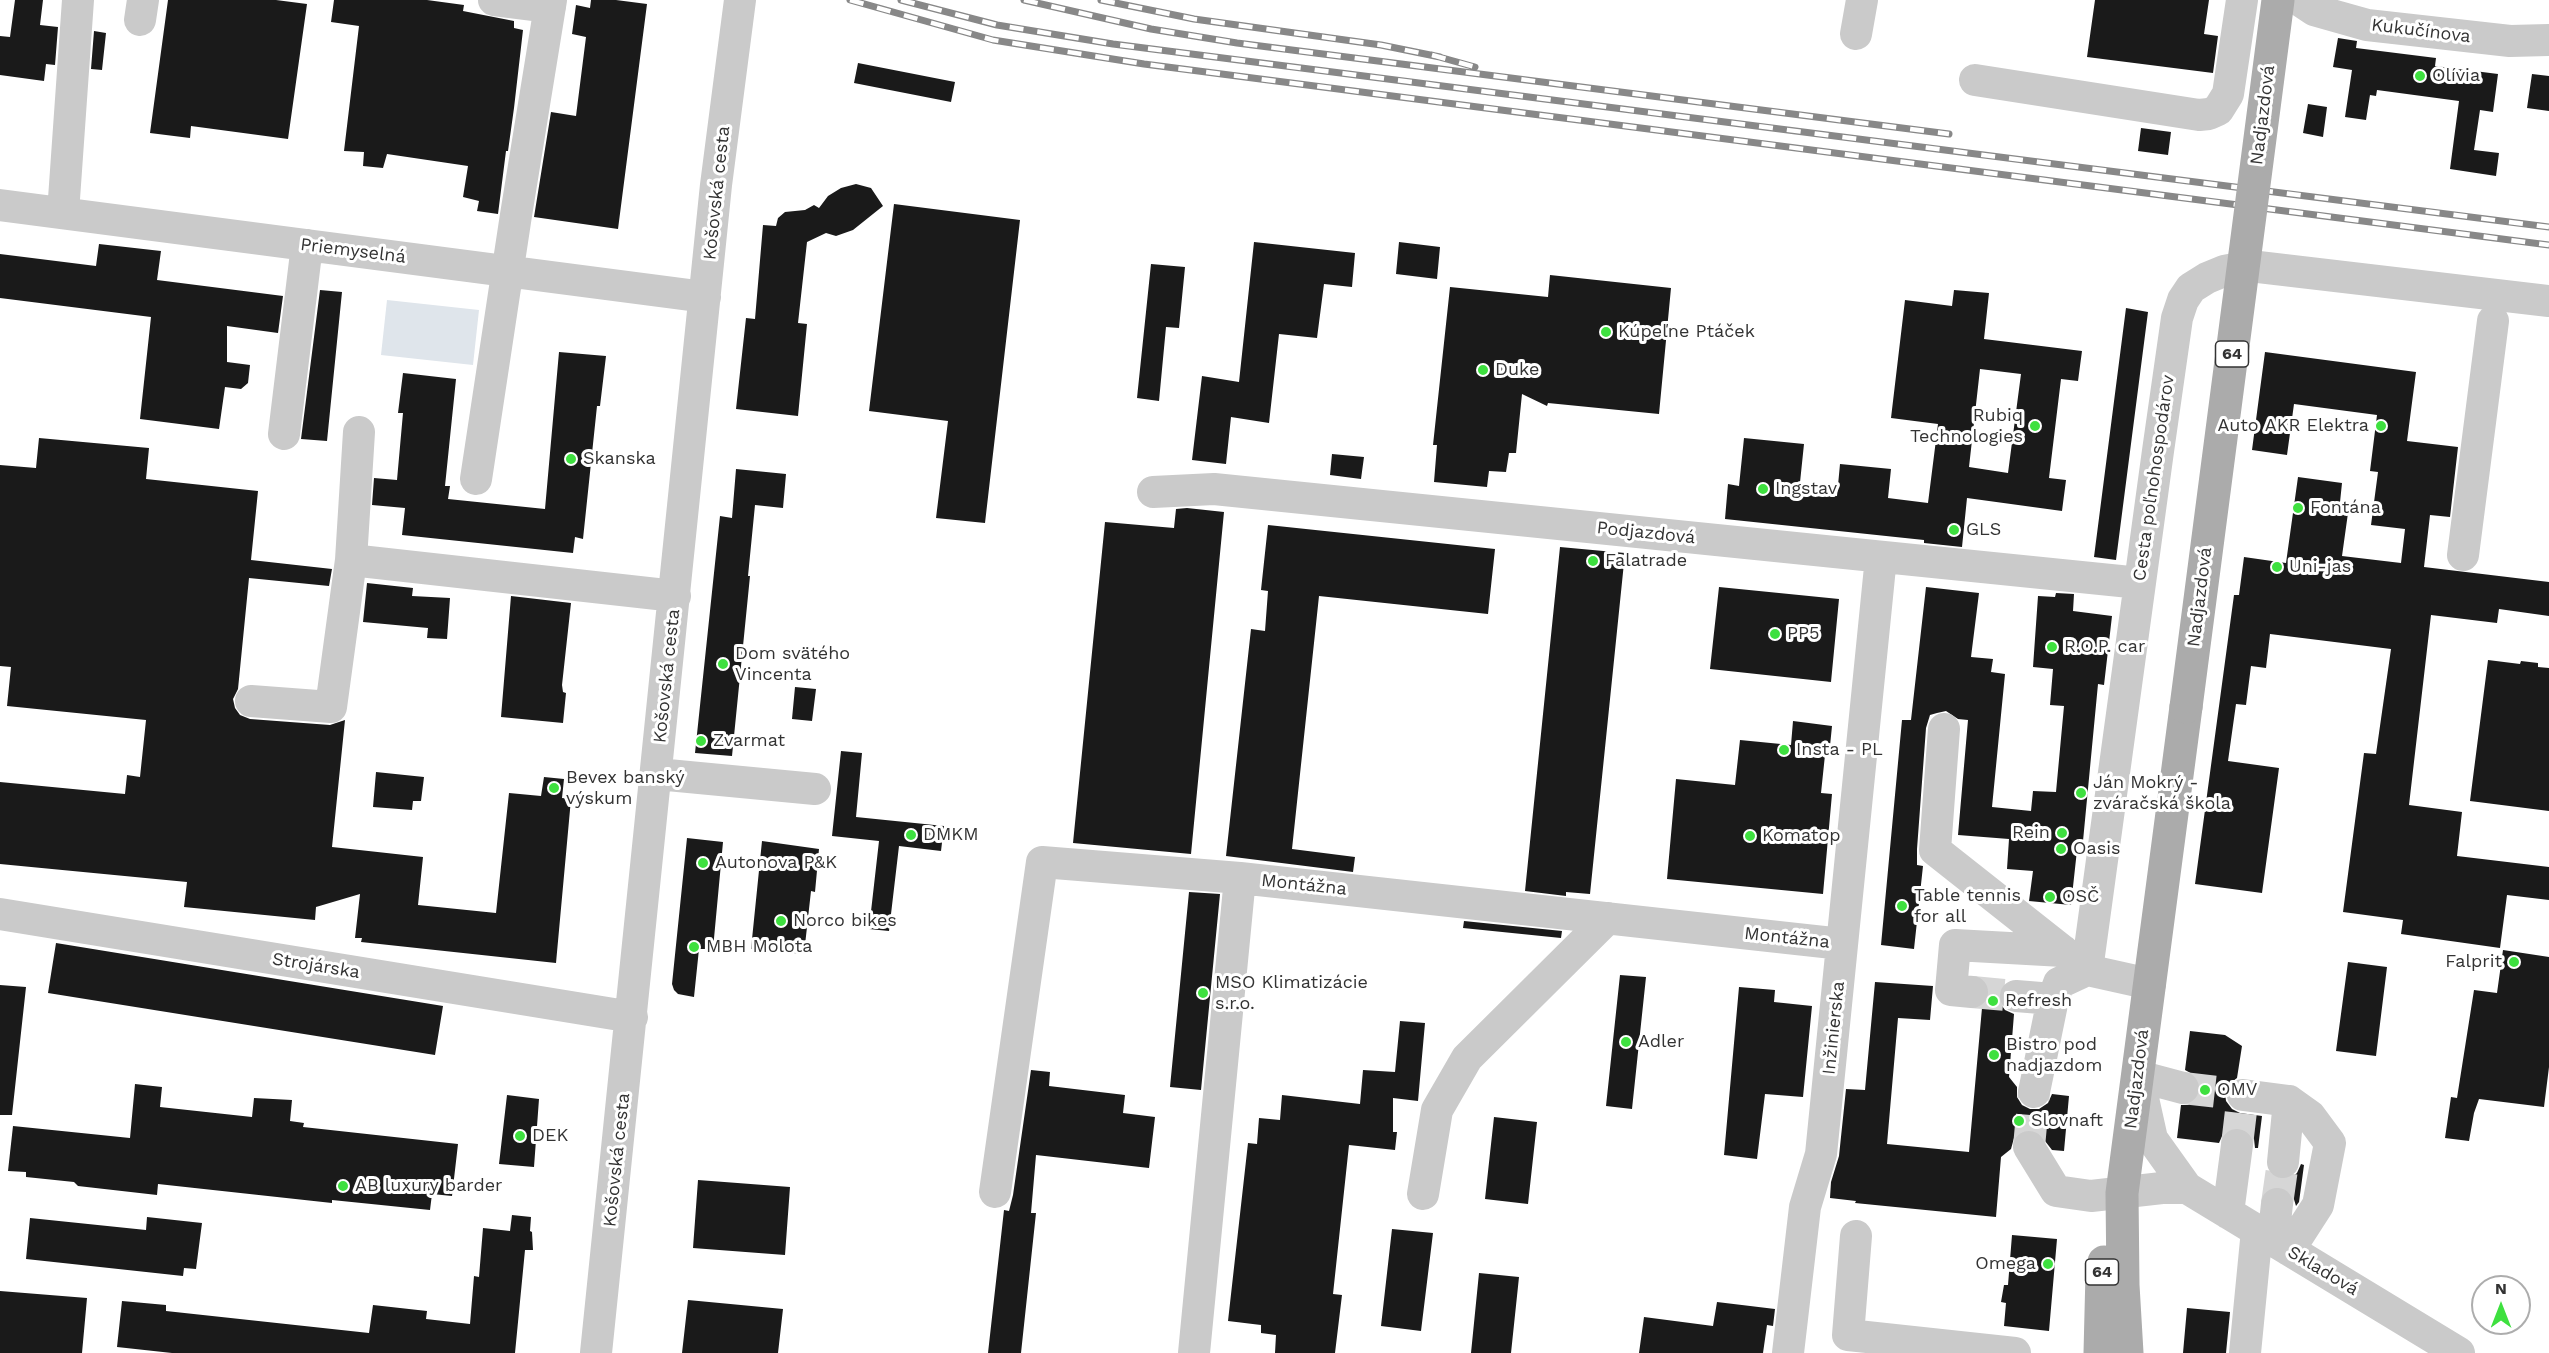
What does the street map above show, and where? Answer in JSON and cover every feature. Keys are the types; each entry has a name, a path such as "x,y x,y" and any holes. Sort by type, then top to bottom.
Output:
{"main road":[{"name":"Nadjazdová","path":"2100,1353 2102,1273 2122,1193 2278,0"},
{"name":"Nadjazdová","path":"2122,1193 2123,1285 2127,1353"}],"street":[{"path":"63,213 78,0"},
{"path":"476,479 507,271 551,4 494,0"},
{"name":"Košovská cesta","path":"596,1353 705,297 740,0"},
{"path":"1856,34 1862,0"},
{"path":"1975,80 2199,115 2209,114 2218,110 2228,94 2242,0"},
{"name":"Kukučínova","path":"2299,0 2314,10 2367,25 2510,41 2549,40"},
{"name":"Priemyselná","path":"0,205 705,297"},
{"path":"284,434 307,245"},
{"name":"Cesta poľnohospodárov","path":"2087,970 2177,318 2183,300 2191,288 2224,271 2250,266 2549,301"},
{"path":"2463,555 2493,321"},
{"path":"251,701 331,707 351,560 359,432"},
{"name":"Podjazdová","path":"1153,492 1214,489 2140,583"},
{"name":"Inžinierska","path":"1788,1353 1804,1207 1821,1154 1881,557"},
{"path":"351,560 675,596"},
{"path":"1944,729 1935,850 2087,970 2150,984"},
{"path":"657,774 815,789"},
{"path":"995,1192 1042,862 1240,878"},
{"name":"Montážna","path":"1194,1353 1240,878 1842,944"},
{"name":"Strojárska","path":"0,914 632,1017"},
{"path":"1424,1194 1437,1110 1467,1058 1608,918"},
{"path":"1961,991 1955,945 2063,951"},
{"path":"2034,1092 2053,999 2059,983 2087,970"},
{"path":"2016,996 2053,999"},
{"path":"2138,1076 2183,1088"},
{"name":"Skladová","path":"2138,1076 2152,1139 2187,1188 2459,1353"},
{"path":"2237,1100 2289,1101 2310,1116 2330,1143 2318,1205 2273,1240"},
{"path":"2283,1162 2289,1101"},
{"path":"2228,1213 2237,1145"},
{"path":"2029,1147 2056,1191 2091,1197 2187,1188"},
{"path":"2245,1353 2273,1240 2277,1204"},
{"path":"1856,1236 1848,1335 1980,1342 2016,1353"}],"shaded area":[{"path":"387,300 479,310 473,365 381,355"}],"building":[{"path":"15,0 43,0 40,25 58,27 55,65 46,64 44,81 0,75 0,36 10,37"},
{"path":"168,0 276,0 307,4 288,139 191,126 190,138 150,133"},
{"path":"334,0 427,0 464,5 463,11 514,21 514,28 523,30 498,214 477,211 479,201 463,197 468,166 387,154 383,168 363,166 364,152 344,151 359,26 331,22"},
{"path":"591,0 647,4 618,229 534,217 551,112 576,116 586,37 572,34 576,5 590,8"},
{"path":"2095,0 2209,0 2204,34 2218,36 2213,73 2087,57"},
{"path":"94,31 106,33 102,70 91,69"},
{"path":"2338,38 2357,41 2356,48 2436,58 2435,66 2498,74 2493,112 2480,110 2474,150 2499,153 2496,176 2450,169 2459,101 2377,90 2376,96 2370,95 2366,120 2345,117 2352,70 2333,67"},
{"path":"858,63 955,82 951,102 854,83"},
{"path":"2532,74 2549,76 2549,111 2527,108"},
{"path":"2308,104 2327,107 2323,137 2303,133"},
{"path":"2141,128 2171,132 2168,155 2138,151"},
{"path":"856,184 871,188 883,206 853,230 836,236 826,233 807,242 798,323 807,324 798,416 736,409 746,318 755,319 763,225 776,226 778,218 785,212 805,210 814,205 819,208 828,196 841,188"},
{"path":"894,204 1020,220 985,523 936,518 948,421 869,411"},
{"path":"1254,242 1355,253 1352,287 1324,284 1317,338 1279,334 1269,423 1231,417 1226,464 1192,460 1202,376 1239,382"},
{"path":"1399,242 1440,247 1437,279 1396,274"},
{"path":"99,244 161,251 157,280 283,296 278,333 227,326 227,362 250,365 248,383 241,389 225,387 219,429 140,419 151,317 0,298 0,254 96,266"},
{"path":"1151,264 1185,267 1179,328 1166,327 1159,401 1137,398"},
{"path":"1550,275 1671,288 1659,414 1548,403 1547,406 1522,394 1516,453 1509,453 1506,472 1489,471 1487,487 1434,482 1437,445 1433,445 1450,287 1548,297"},
{"path":"320,290 342,292 327,441 301,439"},
{"path":"1954,290 1989,293 1984,339 2082,351 2078,381 2061,379 2049,478 2066,480 2062,511 1967,498 1962,547 1924,543 1924,540 1725,519 1728,484 1739,486 1744,438 1804,444 1799,492 1837,496 1840,464 1891,469 1888,498 1928,503 1938,424 1891,418 1905,300 1952,306","holes":["1980,369 2021,374 2008,473 1969,467"]},
{"path":"2126,308 2148,312 2116,560 2094,557"},
{"path":"559,352 606,356 600,406 597,406 583,539 575,537 573,553 402,535 405,508 372,505 374,478 397,480 403,413 398,413 403,373 456,379 445,486 450,486 448,499 545,509"},
{"path":"2265,352 2416,372 2407,441 2458,447 2450,517 2430,515 2424,567 2549,582 2549,616 2499,609 2497,623 2431,615 2409,805 2462,812 2457,856 2549,867 2549,900 2507,895 2500,948 2401,934 2403,920 2343,912 2364,753 2376,754 2391,649 2270,634 2266,668 2251,666 2246,705 2236,704 2228,761 2279,768 2262,893 2195,884 2234,595 2239,595 2244,557 2286,563 2298,477 2342,483 2339,512 2348,513 2342,556 2401,563 2405,529 2371,525 2378,472 2370,471 2377,415 2294,404 2287,455 2252,450"},
{"path":"39,438 149,448 146,479 258,491 251,560 332,569 329,586 249,578 238,689 233,699 235,708 240,715 250,719 330,725 345,720 332,847 423,857 418,905 496,913 509,793 541,796 544,777 564,779 562,798 571,799 556,963 361,942 362,938 355,938 360,894 316,907 315,920 184,907 187,882 0,864 0,782 125,794 127,775 140,777 146,720 7,706 11,667 0,666 0,465 36,468"},
{"path":"1332,454 1364,457 1361,479 1330,475"},
{"path":"736,469 786,474 783,508 755,505 732,756 695,753 720,516 732,518"},
{"path":"1176,509 1224,512 1191,854 1073,843 1105,522 1174,528"},
{"path":"1268,525 1495,549 1488,614 1319,596 1292,849 1355,857 1353,872 1226,856 1251,629 1265,631 1268,591 1261,590"},
{"path":"1560,547 1625,553 1590,894 1566,892 1566,896 1525,891"},
{"path":"367,583 413,588 412,596 450,598 447,639 427,638 428,628 363,622"},
{"name":"PP5","path":"1719,587 1839,599 1831,682 1710,669"},
{"path":"1926,587 1979,593 1971,657 1993,659 1991,672 2005,674 1992,807 2031,811 2033,791 2056,792 2064,706 2050,705 2053,669 2033,667 2038,596 2055,597 2056,593 2074,594 2073,611 2112,616 2104,685 2098,684 2083,841 2078,841 2071,905 2029,901 2033,871 2007,869 2009,839 1958,835 1968,720 1958,719 1946,711 1937,713 1930,715 1926,728 1917,849 1917,865 1923,866 1914,949 1881,945 1902,720 1911,720"},
{"path":"511,596 571,603 562,685 563,692 566,693 563,723 501,717"},
{"path":"2488,660 2520,664 2521,661 2538,663 2538,667 2549,668 2549,811 2470,801"},
{"path":"795,687 816,689 812,721 792,719"},
{"name":"Komatop","path":"1793,721 1832,726 1829,756 1825,755 1821,793 1832,794 1823,894 1667,879 1676,779 1735,785 1740,740 1791,745"},
{"path":"841,751 862,753 856,817 944,826 941,851 899,846 889,931 869,929 879,841 832,836"},
{"path":"376,772 424,777 421,801 413,801 412,810 373,807"},
{"path":"687,838 723,842 713,949 699,949 694,997 678,994 672,984"},
{"name":"Norco bikes","path":"762,841 819,849 815,892 811,891 804,954 751,949"},
{"path":"1189,892 1220,894 1201,1090 1170,1087"},
{"path":"1464,921 1562,931 1561,938 1463,928"},
{"path":"56,943 443,1006 435,1055 48,993"},
{"path":"2503,950 2549,957 2549,1067 2544,1107 2479,1099 2469,1141 2445,1138 2451,1097 2457,1098 2474,990 2497,993"},
{"path":"2348,962 2387,967 2376,1056 2336,1051"},
{"name":"Adler","path":"1620,975 1646,977 1632,1109 1606,1106"},
{"path":"1875,982 1933,986 1930,1020 1898,1018 1887,1144 1969,1152 1982,1008 1980,1008 1987,1002 1990,994 1987,983 2002,985 1998,994 2000,1003 2005,1010 2014,1014 2009,1077 2017,1087 2017,1097 2022,1105 2030,1109 2039,1109 2048,1103 2052,1094 2069,1096 2064,1151 2052,1150 2038,1132 2028,1129 2020,1131 2014,1138 2011,1149 2001,1157 1996,1217 1855,1203 1856,1201 1830,1198 1831,1182 1839,1156 1846,1089 1865,1090"},
{"path":"0,985 26,987 12,1115 0,1115"},
{"path":"1739,987 1775,990 1774,1002 1812,1006 1803,1097 1765,1094 1757,1159 1724,1155"},
{"path":"1400,1021 1425,1023 1418,1101 1393,1098 1393,1132 1397,1132 1395,1150 1349,1145 1333,1294 1342,1295 1335,1353 1275,1353 1276,1335 1261,1333 1261,1325 1228,1321 1248,1143 1257,1144 1259,1118 1280,1120 1282,1095 1360,1104 1363,1070 1395,1072"},
{"name":"OMV","path":"2190,1031 2225,1035 2242,1046 2237,1078 2228,1085 2225,1093 2226,1101 2232,1109 2240,1113 2262,1116 2258,1148 2255,1148 2254,1139 2248,1131 2239,1127 2231,1128 2223,1134 2219,1143 2177,1138 2181,1105 2188,1105 2195,1101 2200,1092 2200,1083 2196,1076 2185,1070"},
{"path":"1031,1070 1050,1072 1049,1086 1125,1095 1123,1113 1155,1117 1149,1168 1036,1155 1031,1213 1036,1213 1021,1353 988,1353 1004,1210 1009,1211 1013,1195"},
{"path":"135,1084 162,1087 160,1107 252,1117 254,1098 292,1100 290,1121 304,1123 303,1127 458,1144 452,1196 432,1194 430,1210 332,1200 332,1203 158,1184 157,1195 78,1186 74,1182 26,1177 26,1172 8,1171 13,1126 130,1138"},
{"name":"DEK","path":"507,1095 539,1099 534,1167 499,1164"},
{"path":"1494,1117 1537,1122 1528,1204 1485,1199"},
{"path":"2301,1164 2304,1165 2299,1202 2296,1206 2293,1196 2287,1189 2278,1186 2269,1188 2271,1174 2281,1180 2290,1179 2297,1173"},
{"path":"698,1180 790,1187 785,1255 693,1248"},
{"path":"512,1215 531,1217 530,1231 532,1232 533,1250 525,1250 515,1353 172,1353 117,1347 122,1301 166,1305 166,1311 369,1333 373,1305 427,1311 426,1319 470,1324 474,1276 479,1277 483,1228 510,1231"},
{"path":"147,1217 202,1223 196,1269 184,1268 183,1276 26,1259 30,1218 146,1230"},
{"path":"1392,1229 1433,1233 1421,1331 1381,1326"},
{"path":"2012,1235 2057,1239 2049,1331 2004,1326 2006,1303 2001,1302 2004,1285 2008,1285"},
{"path":"1479,1273 1519,1277 1511,1353 1471,1353"},
{"path":"0,1291 87,1298 82,1353 0,1353"},
{"path":"688,1300 783,1309 778,1353 682,1353"},
{"path":"1717,1302 1775,1309 1773,1326 1767,1325 1763,1353 1639,1353 1644,1317 1713,1326"},
{"path":"2187,1308 2230,1312 2226,1353 2183,1353"}],"tunnel":[{"path":"1972,992 2016,996"},
{"path":"2183,1088 2228,1093"},
{"path":"2029,1147 2034,1092"},
{"path":"2237,1145 2241,1111"},
{"path":"2277,1204 2283,1162"}],"railway":[{"path":"850,0 993,40 1144,64 2549,245"},
{"path":"901,0 997,25 1113,44 2549,227"},
{"path":"1024,0 1151,29 1237,43 1949,134"},
{"path":"1101,0 1194,19 1381,45 1440,57"},
{"path":"1432,55 1475,67"}],"place":[{"name":"Olívia","path":"2420,76"},
{"name":"Kúpeľne Ptáček","path":"1606,332"},
{"name":"Duke","path":"1483,370"},
{"name":"Rubiq Technologies","path":"2035,426"},
{"name":"Auto AKR Elektra","path":"2381,426"},
{"name":"Skanska","path":"571,459"},
{"name":"Ingstav","path":"1763,489"},
{"name":"Fontána","path":"2298,508"},
{"name":"GLS","path":"1954,530"},
{"name":"Falatrade","path":"1593,561"},
{"name":"Uni-jas","path":"2277,567"},
{"name":"PP5","path":"1775,634"},
{"name":"R.O.P. car","path":"2052,647"},
{"name":"Dom svätého Vincenta","path":"723,664"},
{"name":"Zvarmat","path":"701,741"},
{"name":"Insta - PL","path":"1784,750"},
{"name":"Bevex banský výskum","path":"554,788"},
{"name":"Ján Mokrý - zváračská škola","path":"2081,793"},
{"name":"Rein","path":"2062,833"},
{"name":"DMKM","path":"911,835"},
{"name":"Komatop","path":"1750,836"},
{"name":"Oasis","path":"2061,849"},
{"name":"Autonova P&K","path":"703,863"},
{"name":"OSČ","path":"2050,897"},
{"name":"Table tennis for all","path":"1902,906"},
{"name":"Norco bikes","path":"781,921"},
{"name":"MBH Molota","path":"694,947"},
{"name":"Falprit","path":"2514,962"},
{"name":"MSO Klimatizácie s.r.o.","path":"1203,993"},
{"name":"Refresh","path":"1993,1001"},
{"name":"Adler","path":"1626,1042"},
{"name":"Bistro pod nadjazdom","path":"1994,1055"},
{"name":"OMV","path":"2205,1090"},
{"name":"Slovnaft","path":"2019,1121"},
{"name":"DEK","path":"520,1136"},
{"name":"AB luxury barder","path":"343,1186"},
{"name":"Omega","path":"2048,1264"}]}
